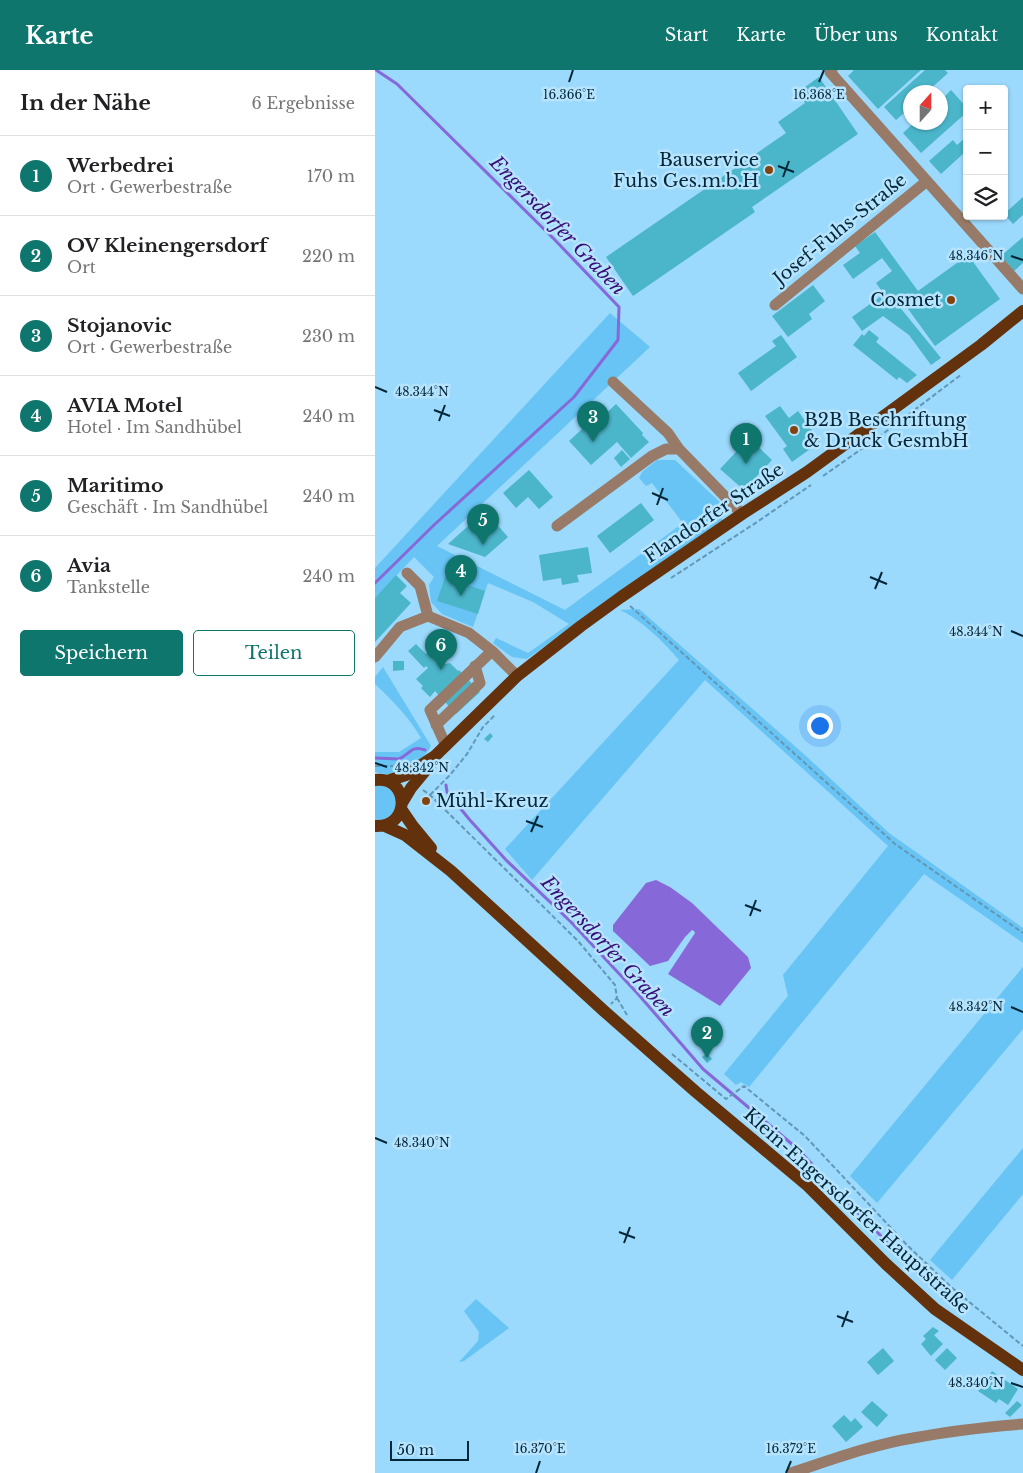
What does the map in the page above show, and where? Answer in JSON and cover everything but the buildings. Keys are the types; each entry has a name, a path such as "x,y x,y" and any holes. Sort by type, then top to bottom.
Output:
{"main road":[{"name":"Flandorfer Straße","path":"379,779 406,775 435,756 517,676 621,597 807,472 877,422 1023,311"},
{"name":"Flandorfer Straße","path":"378,826 397,818 411,788 435,756"},
{"path":"379,779 398,790 401,795 402,806 412,825 451,870"},
{"path":"378,826 409,838 451,870"},
{"name":"Klein-Engersdorfer Hauptstraße","path":"451,870 604,1011 696,1092 808,1186 886,1264 935,1309 1023,1370"}],"street":[{"name":"Josef-Fuhs-Straße","path":"832,70 830,72 1023,289"},
{"name":"Josef-Fuhs-Straße","path":"775,305 927,181"},
{"path":"613,382 668,434 679,449 742,514"},
{"path":"557,526 653,456 666,449 679,449"},
{"path":"407,573 420,586 428,616"},
{"path":"375,657 400,627 428,616 469,633 491,650 517,676"},
{"path":"446,746 430,710 491,650"},
{"path":"791,1473 863,1450 912,1438 987,1427 1023,1424"}],"path":[{"path":"621,597 895,844 1023,933"},
{"path":"500,710 483,727 467,754 450,775 430,795 578,940 615,986 617,998 629,1019"},
{"path":"604,1011 617,998"},
{"path":"667,1050 727,1099 744,1086 805,1136 907,1245 951,1287 1023,1346"},
{"path":"935,1309 951,1287"}],"shaded area":[{"path":"610,313 650,347 437,546 565,610 683,523 652,483 646,486 639,478 642,472 657,460 675,460 724,506 722,521 527,659 512,657 493,643 496,638 528,653 569,624 533,602 488,583 473,627 442,614 431,602 429,585 434,577 414,557 375,598 375,568"},
{"path":"639,609 806,756 889,833 1023,928 1023,943 924,874 749,1087 741,1082 736,1085 724,1074 788,996 783,975 888,846 705,680 532,880 505,849 679,660 652,632 620,610"},
{"path":"383,667 431,746 417,764 394,774 375,772 375,752 399,752 421,738 400,710 375,684 375,677"},
{"path":"375,785 384,786 391,790 396,802 391,814 385,819 375,821"},
{"path":"656,880 670,887 692,903 748,957 751,968 720,1006 668,974 695,933 694,931 692,930 685,937 668,961 650,966 613,931 613,925 646,883"},
{"path":"1023,967 1023,1029 877,1203 850,1176"},
{"path":"1023,1148 1023,1194 952,1280 930,1260"},
{"path":"476,1299 509,1328 464,1361 459,1362 478,1341 479,1332 464,1311"}],"waterway":[{"name":"Engersdorfer Graben","path":"375,583 434,525 574,397 618,340 619,307 554,239 397,84 376,70"},
{"name":"Engersdorfer Graben","path":"375,758 399,759 413,749 425,750"},
{"name":"Engersdorfer Graben","path":"446,785 447,792 506,860 571,922 638,994 703,1069 799,1150 844,1199 931,1286"}],"place":[{"name":"Bauservice Fuhs Ges.m.b.H","path":"769,170"},
{"name":"Cosmet","path":"951,300"},
{"name":"B2B Beschriftung & Druck GesmbH","path":"794,430"},
{"name":"Stojanovic","path":"593,442"},
{"name":"Werbedrei","path":"746,464"},
{"name":"Maritimo","path":"483,545"},
{"name":"AVIA Motel","path":"461,596"},
{"name":"Avia","path":"441,670"},
{"name":"Mühl-Kreuz","path":"426,801"},
{"name":"OV Kleinengersdorf","path":"707,1058"}]}
